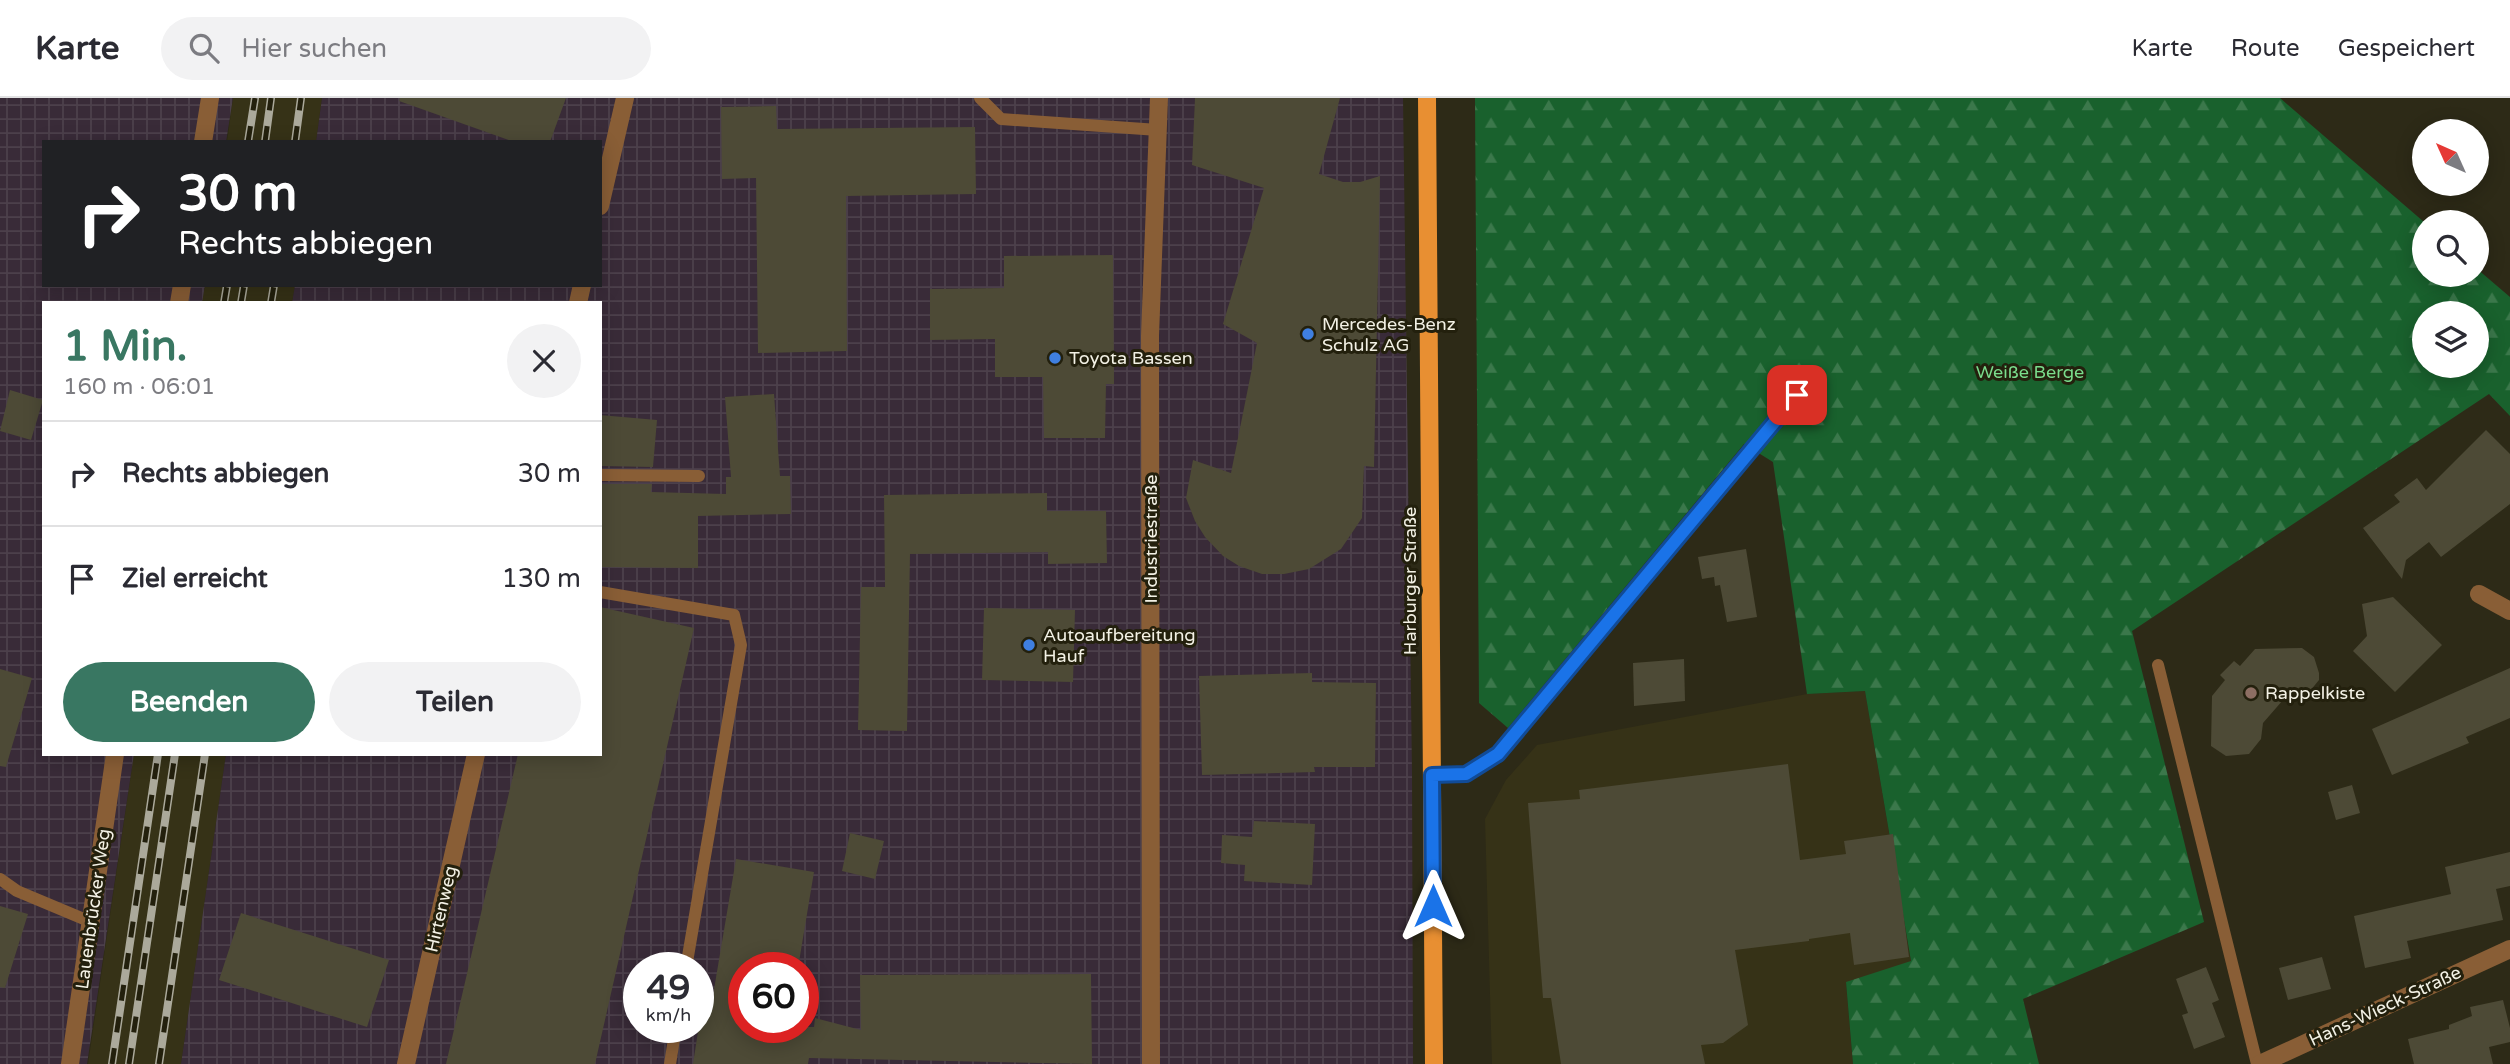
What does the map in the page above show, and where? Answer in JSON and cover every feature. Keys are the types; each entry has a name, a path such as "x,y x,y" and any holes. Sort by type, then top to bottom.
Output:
{"main road":[{"name":"Harburger Straße","path":"1427,98 1434,1064"}],"street":[{"path":"204,140 210,98"},
{"path":"602,197 625,98"},
{"name":"Industriestraße","path":"1151,1064 1150,336 1159,98"},
{"path":"2479,594 2510,611"},
{"name":"Lauenbrücker Weg","path":"70,1064 115,756"},
{"name":"Hirtenweg","path":"407,1064 476,756"},
{"name":"Hans-Wieck-Straße","path":"2258,1064 2510,949"}],"lane":[{"path":"980,98 1001,119 1158,130"},
{"path":"1432,775 1466,774 1498,754 1797,395"},
{"path":"602,475 699,476"},
{"path":"602,592 734,615 741,645 689,952"},
{"path":"2158,665 2258,1064"},
{"path":"0,878 17,891 91,922"},
{"path":"670,1064 673,1043"}],"shaded area":[{"path":"0,98 233,98 226,140 42,140 42,287 205,287 202,301 42,301 42,756 134,756 87,1064 0,1064"},
{"path":"233,98 322,98 316,140 227,140"},
{"path":"322,98 1403,98 1413,1064 181,1064 226,756 602,756 602,301 292,301 295,287 602,287 602,140 316,140"},
{"path":"205,287 295,287 292,301 202,301"},
{"path":"1865,691 1911,962 1846,983 1853,1064 1492,1064 1485,819 1506,780 1537,745 1807,694"},
{"path":"134,756 226,756 181,1064 88,1064"}],"green space":[{"name":"Weiße Berge","path":"1475,98 2280,98 2412,212 2412,287 2489,287 2489,279 2510,297 2510,416 2489,394 2132,631 2204,922 2023,999 2039,1064 1853,1064 1846,982 1911,961 1865,691 1807,694 1773,462 1744,444 1508,728 1479,703"}],"building":[{"path":"400,98 566,98 551,140 508,140 399,101"},
{"name":"Mercedes-Benz Schulz AG","path":"1195,98 1340,98 1319,174 1343,182 1360,182 1380,176 1374,467 1364,466 1362,518 1341,549 1309,569 1284,574 1262,574 1239,566 1223,556 1205,537 1186,498 1193,460 1231,473 1257,343 1223,324 1264,188 1192,165"},
{"path":"776,106 777,129 975,127 976,194 846,196 847,351 758,353 756,178 722,179 721,107"},
{"name":"Toyota Bassen","path":"1113,255 1114,384 1106,384 1105,438 1044,438 1043,377 995,377 995,339 930,340 930,289 1004,288 1004,256"},
{"path":"10,390 42,400 31,440 0,431"},
{"path":"774,394 780,476 790,476 791,514 698,516 698,568 602,567 602,484 652,484 651,492 726,494 726,477 731,477 725,397"},
{"path":"602,415 657,420 653,467 602,466"},
{"path":"2486,430 2510,454 2510,504 2441,557 2429,542 2406,560 2402,579 2363,528 2400,502 2394,495 2417,478 2426,490"},
{"path":"1047,493 1047,511 1106,511 1107,563 1048,564 1048,552 910,554 907,731 858,730 861,587 885,587 884,495"},
{"path":"1746,549 1757,617 1727,622 1720,585 1715,586 1714,577 1702,579 1698,557"},
{"path":"2393,597 2442,645 2395,692 2353,651 2367,636 2362,604"},
{"path":"602,607 694,628 595,1064 446,1064 518,756 602,756"},
{"name":"Autoaufbereitung Hauf","path":"984,608 1075,610 1073,682 982,680"},
{"path":"2302,648 2314,657 2319,673 2319,680 2306,696 2283,700 2263,723 2261,739 2249,754 2226,756 2211,746 2212,696 2225,680 2220,675 2234,661 2240,666 2255,649"},
{"path":"1684,659 1685,701 1634,706 1633,663"},
{"path":"2510,668 2510,718 2466,737 2469,743 2392,775 2372,729"},
{"path":"0,669 32,678 6,767 0,766"},
{"path":"1312,673 1312,682 1376,683 1375,767 1314,767 1315,772 1202,775 1199,676"},
{"path":"1788,764 1800,860 1846,854 1844,841 1893,834 1909,957 1854,965 1850,933 1735,950 1748,1025 1723,1043 1701,1045 1705,1064 1561,1064 1551,998 1543,998 1528,803 1580,799 1579,790"},
{"path":"2352,785 2360,813 2336,820 2328,792"},
{"path":"1254,821 1315,824 1312,885 1244,881 1245,865 1221,863 1222,835 1252,837"},
{"path":"850,833 884,841 875,879 842,871"},
{"path":"2510,852 2510,886 2496,889 2503,920 2407,941 2411,958 2365,968 2354,916 2451,894 2445,867"},
{"path":"736,859 814,872 801,952 728,952 728,1043 819,1043 819,1019 861,1030 860,975 1091,974 1092,1064 809,1058 808,1064 693,1064 696,1043 714,1043 714,989"},
{"path":"0,906 28,914 5,988 0,987"},
{"path":"241,913 389,960 367,1027 219,980"},
{"path":"2322,957 2331,989 2288,1000 2279,968"},
{"path":"2206,967 2219,1000 2212,1003 2225,1037 2194,1049 2182,1015 2188,1013 2176,979"},
{"path":"2503,1000 2510,1028 2510,1042 2489,1047 2493,1064 2414,1064 2408,1039 2449,1029 2449,1025 2472,1016 2470,1007"}],"railway":[{"path":"248,140 255,98"},
{"path":"265,140 271,98"},
{"path":"295,140 301,98"},
{"path":"224,301 227,287"},
{"path":"241,301 244,287"},
{"path":"271,301 274,287"},
{"path":"112,1064 158,756"},
{"path":"129,1064 175,756"},
{"path":"159,1064 205,756"}],"place":[{"name":"Mercedes-Benz Schulz AG","path":"1308,334"},
{"name":"Toyota Bassen","path":"1055,358"},
{"name":"Autoaufbereitung Hauf","path":"1029,645"},
{"name":"Rappelkiste","path":"2251,693"}],"route":[{"path":"1433,906 1432,775 1466,774 1498,754 1797,395"}]}
